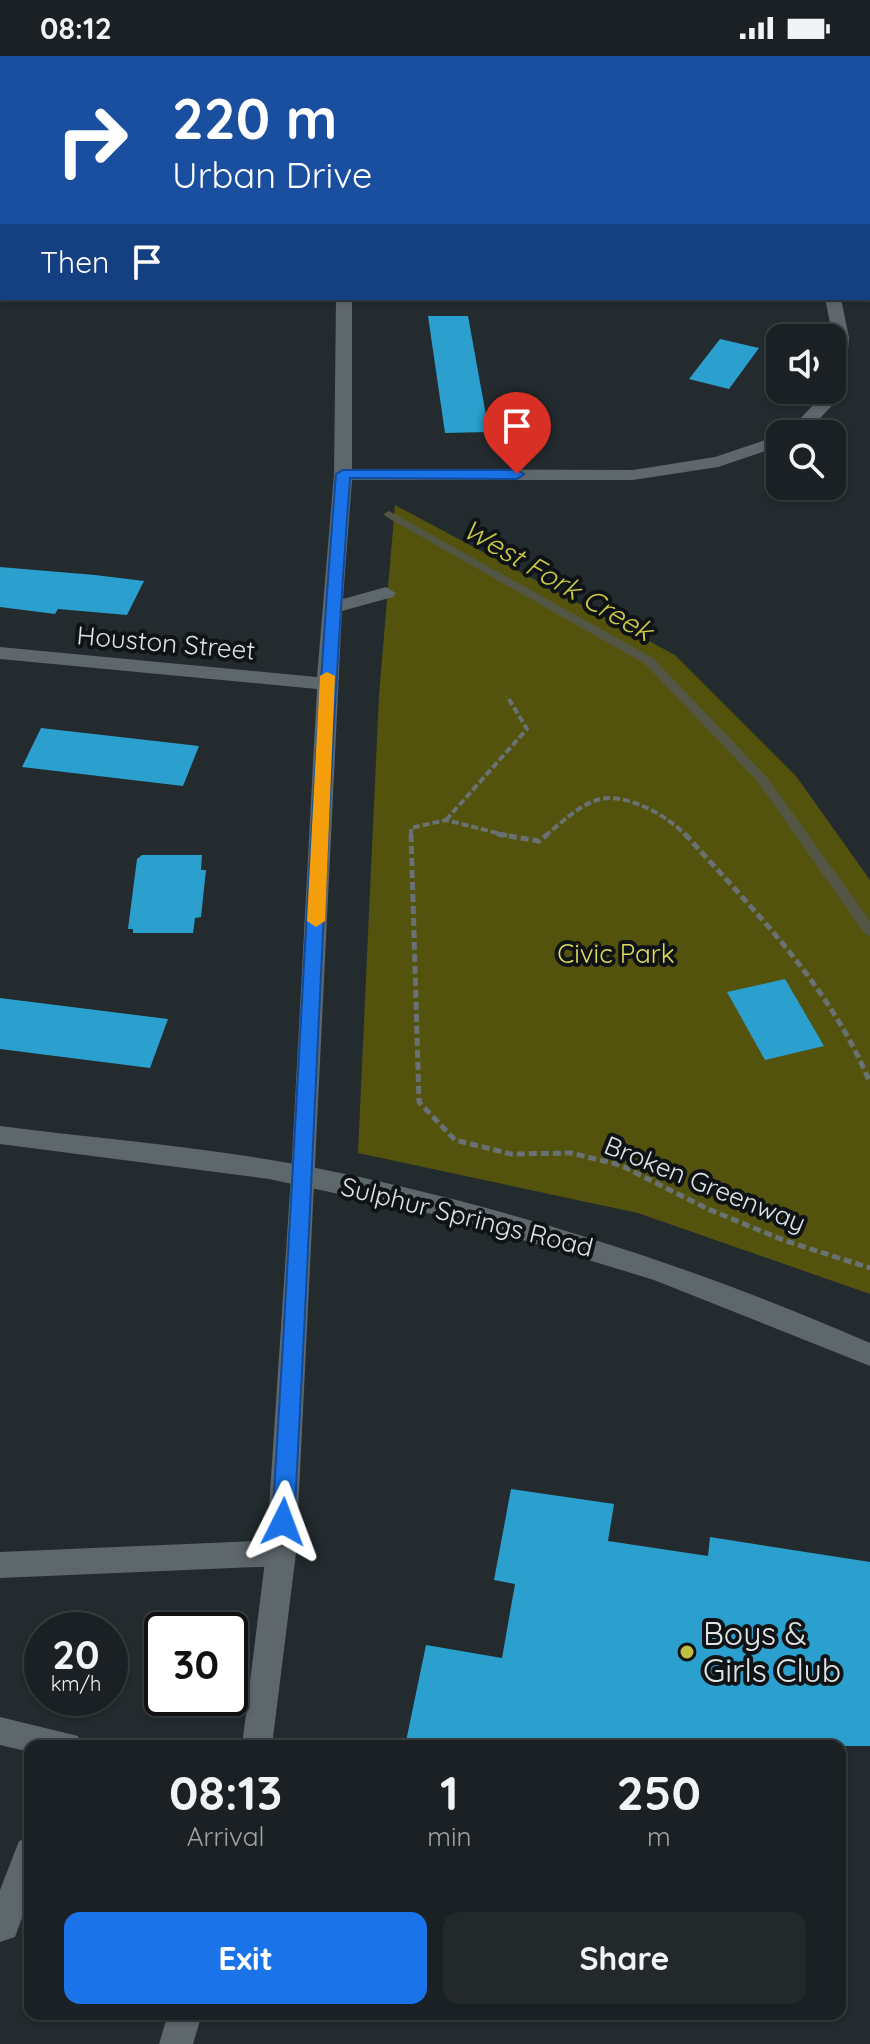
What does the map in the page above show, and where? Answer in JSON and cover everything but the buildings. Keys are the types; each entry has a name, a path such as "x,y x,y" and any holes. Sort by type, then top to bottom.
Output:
{"street":[{"path":"258,1740 281,1553 304,1176 327,684 343,474 343,300"},
{"path":"809,420 835,393 841,338 833,300"},
{"path":"343,474 633,475 718,462 766,445"},
{"path":"333,608 386,593"},
{"name":"Houston Street","path":"0,653 327,684"},
{"name":"Sulphur Springs Road","path":"0,1135 304,1176 496,1219 667,1272 870,1355"},
{"path":"0,1565 281,1553"},
{"path":"0,1731 40,1740"},
{"path":"0,1926 3,1926 24,1868"},
{"path":"176,2044 183,2020"}],"path":[{"name":"Broken Greenway","path":"507,696 527,729 446,820 411,828 419,1102 455,1140 511,1154 571,1153 620,1165 720,1214 783,1240 870,1268"},
{"path":"446,820 491,833 539,841 572,814 598,799 632,802 673,821 805,969 857,1051 870,1083"}],"green space":[{"name":"Civic Park","path":"395,505 675,655 796,776 870,880 870,1294 638,1213 358,1153 379,695"}],"waterway":[{"name":"West Fork Creek","path":"389,514 649,661 762,779 870,931"}],"slow traffic":[{"path":"316,921 327,676"}],"place":[{"name":"Boys & Girls Club","path":"687,1652"}],"route":[{"path":"283,1522 304,1176 327,684 343,474 517,474"}]}
